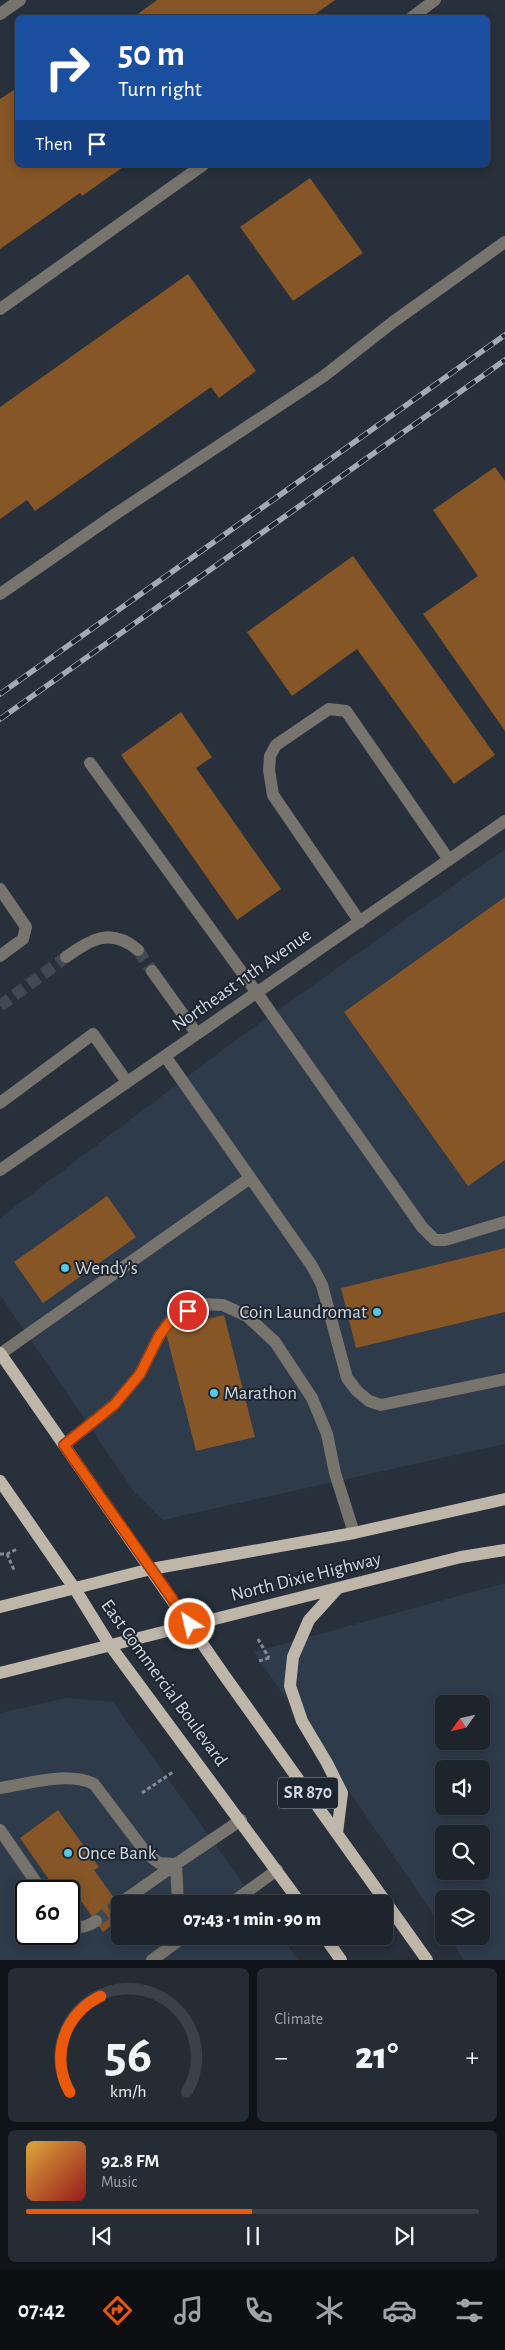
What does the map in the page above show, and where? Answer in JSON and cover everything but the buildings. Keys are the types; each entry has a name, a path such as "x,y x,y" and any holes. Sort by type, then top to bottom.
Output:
{"main road":[{"name":"SR 870","path":"0,1354 428,1960"},
{"name":"East Commercial Boulevard","path":"0,1481 75,1589 110,1644 295,1895"},
{"name":"North Dixie Highway","path":"0,1607 151,1568 354,1534 505,1499"},
{"name":"North Dixie Highway","path":"0,1672 460,1557 505,1550"},
{"path":"337,1833 342,1793 302,1720 290,1686 293,1657 309,1620 338,1588"},
{"path":"330,1945 341,1960"}],"street":[{"path":"0,14 20,0"},
{"path":"415,15 435,0"},
{"path":"0,309 200,167"},
{"path":"0,594 324,376 393,322 505,242"},
{"path":"360,922 273,795 269,770 270,756 276,746 292,733 329,709 346,710 450,860"},
{"path":"90,763 257,992 422,1227 435,1240 445,1240 505,1222"},
{"name":"Northeast 11th Avenue","path":"0,1170 505,822"},
{"path":"0,889 26,926 23,940 0,956"},
{"path":"66,957 84,944 100,938 127,941 138,950"},
{"path":"152,971 197,1034"},
{"path":"0,1103 93,1034 127,1082"},
{"path":"165,1056 312,1266 322,1285 347,1378 357,1391 369,1402 381,1405 505,1379"},
{"path":"0,1354 250,1178"},
{"path":"64,1445 114,1405 140,1374 159,1336 173,1317 202,1304 224,1305 247,1316 275,1342 312,1398 327,1434 335,1473 354,1534"},
{"path":"0,1788 67,1778 83,1778 94,1784 146,1854 159,1863 176,1864"},
{"path":"132,1895 241,1820"},
{"path":"0,1830 34,1880"},
{"path":"176,1864 178,1895"},
{"path":"242,1895 277,1870"},
{"path":"80,1927 88,1926 96,1921"},
{"path":"152,1960 172,1945"}],"path":[{"path":"0,1554 7,1554 17,1548"},
{"path":"7,1554 14,1570"},
{"path":"258,1639 269,1658"},
{"path":"142,1793 172,1772"}],"shaded area":[{"path":"505,849 505,1444 163,1520 135,1493 0,1295 0,1218 240,1037"},
{"path":"505,1583 505,1960 464,1960 454,1945 490,1945 490,1890 435,1890 435,1917 254,1652"},
{"path":"66,1698 113,1702 252,1895 111,1895 111,1945 287,1945 298,1960 0,1960 0,1713"}],"tunnel":[{"path":"138,950 152,971"},
{"path":"0,1006 66,957"},
{"path":"96,1921 111,1910"}],"railway":[{"path":"0,694 505,335"},
{"path":"0,719 505,360"}],"place":[{"name":"Wendy's","path":"65,1268"},
{"name":"Coin Laundromat","path":"377,1312"},
{"name":"Marathon","path":"214,1393"},
{"name":"Once Bank","path":"68,1853"}],"route":[{"path":"188,1311 173,1317 159,1336 140,1374 114,1405 64,1445 190,1624"}]}
